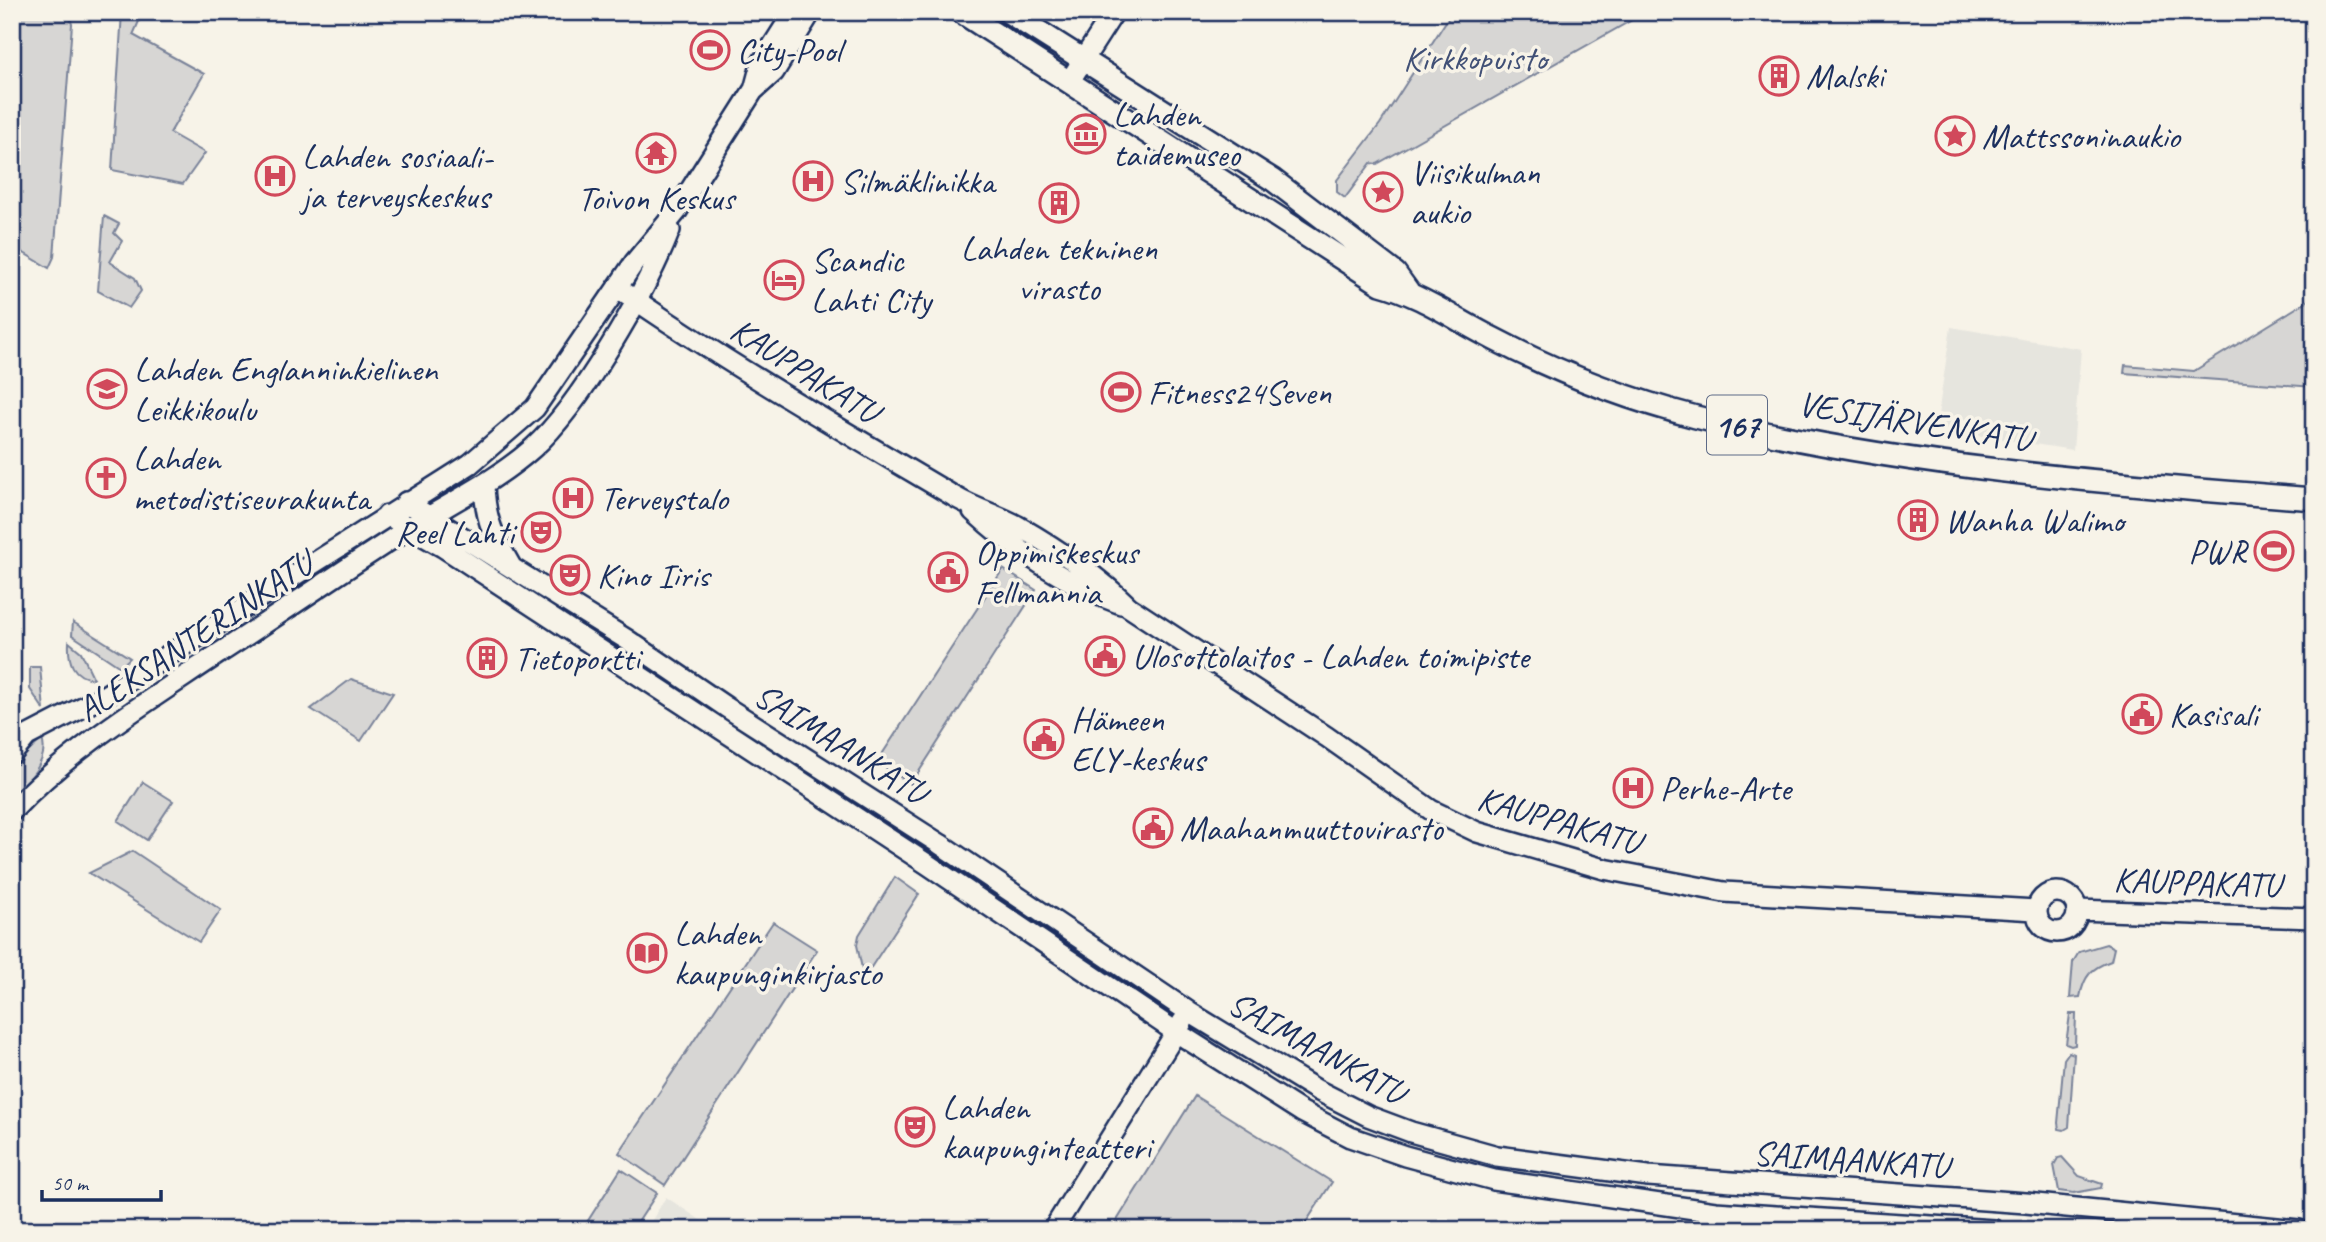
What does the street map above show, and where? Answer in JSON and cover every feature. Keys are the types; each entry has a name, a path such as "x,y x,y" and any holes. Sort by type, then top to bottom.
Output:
{"main road":[{"name":"ALEKSANTERINKATU","path":"754,91 761,64 794,12"},
{"name":"ALEKSANTERINKATU","path":"12,811 112,724 409,529 484,484 532,449 552,428 593,369 635,300 677,211 754,91 774,72 811,12"},
{"name":"VESIJÄRVENKATU","path":"961,12 1286,222 1326,251 1381,284 1408,291 1492,338 1552,366 1696,416 1900,457 2116,483 2314,499"},
{"name":"VESIJÄRVENKATU","path":"1008,12 1082,62 1273,180 1395,273 1408,291"},
{"path":"1069,82 1114,12"},
{"name":"ALEKSANTERINKATU","path":"12,754 27,736 106,695 406,502 470,464 535,408 658,232 677,211"},
{"name":"KAUPPAKATU","path":"618,288 962,501 994,531 1027,554 1094,594 1129,607 1343,748 1431,810 1478,832 1604,869 1724,892 2036,910"},
{"name":"SAIMAANKATU","path":"484,484 484,509 489,528 514,572"},
{"name":"SAIMAANKATU","path":"406,502 514,572 626,639 726,707 940,844 1189,1012 1317,1090 1368,1116 1411,1132 1497,1156 1648,1176 2037,1204 2299,1230"},
{"name":"SAIMAANKATU","path":"387,515 443,547 904,849 1176,1032 1302,1112 1350,1137 1471,1175 1715,1212 1994,1230"},
{"path":"2056,891 2071,897 2077,910 2071,926 2058,932 2042,926 2036,910 2043,896 2056,891"},
{"name":"KAUPPAKATU","path":"2077,910 2314,918"},
{"path":"1052,1230 1189,1012"}],"shaded area":[{"path":"1951,327 2081,349 2073,450 1936,429"},
{"path":"666,1197 715,1230 646,1230"}],"green space":[{"path":"12,12 68,12 72,24 54,257 49,268 12,246"},
{"path":"122,12 143,12 133,35 204,74 170,133 205,153 183,184 112,170"},
{"name":"Kirkkopuisto","path":"1452,12 1646,12 1377,164 1371,163 1345,198 1337,192 1337,180 1380,124"},
{"path":"104,216 119,224 114,233 122,241 110,262 135,278 141,291 129,308 98,291"},
{"path":"2314,297 2314,387 2124,373 2125,365 2194,371"},
{"path":"1003,569 1036,590 911,784 877,762"},
{"path":"73,622 130,658 120,667 72,635"},
{"path":"69,642 81,652 94,679 81,675 73,667 69,656"},
{"path":"30,667 40,667 44,710 30,689"},
{"path":"351,679 393,693 361,741 311,709"},
{"path":"42,739 43,755 36,771 12,797 12,767"},
{"path":"143,782 173,801 147,840 118,821"},
{"path":"133,851 221,910 199,942 89,873"},
{"path":"895,877 919,894 864,978 857,945 859,935"},
{"path":"773,922 817,950 665,1185 619,1153"},
{"path":"2106,944 2114,948 2111,961 2090,974 2080,997 2070,998 2073,962 2079,952"},
{"path":"2070,1014 2076,1014 2075,1045 2071,1046 2066,1044"},
{"path":"2069,1052 2074,1054 2069,1127 2064,1130 2059,1129 2058,1123 2064,1059"},
{"path":"1195,1096 1332,1182 1301,1230 1111,1230"},
{"path":"2062,1157 2079,1176 2102,1184 2101,1188 2074,1193 2059,1191 2054,1165 2058,1158"},
{"path":"621,1169 657,1193 633,1230 582,1230"}],"place":[{"name":"City-Pool","path":"710,50"},
{"name":"Malski","path":"1779,76"},
{"name":"Lahden taidemuseo","path":"1086,134"},
{"name":"Mattssoninaukio","path":"1955,136"},
{"name":"Toivon Keskus","path":"656,153"},
{"name":"Lahden sosiaali- ja terveyskeskus","path":"275,176"},
{"name":"Silmäklinikka","path":"813,181"},
{"name":"Viisikulman aukio","path":"1383,192"},
{"name":"Lahden tekninen virasto","path":"1059,203"},
{"name":"Scandic Lahti City","path":"784,280"},
{"name":"Lahden Englanninkielinen Leikkikoulu","path":"107,389"},
{"name":"Fitness24Seven","path":"1121,392"},
{"name":"Lahden metodistiseurakunta","path":"106,478"},
{"name":"Terveystalo","path":"573,498"},
{"name":"Wanha Walimo","path":"1918,520"},
{"name":"Reel Lahti","path":"541,532"},
{"name":"PWR","path":"2274,551"},
{"name":"Oppimiskeskus Fellmannia","path":"948,572"},
{"name":"Kino Iiris","path":"570,575"},
{"name":"Ulosottolaitos - Lahden toimipiste","path":"1105,656"},
{"name":"Tietoportti","path":"487,658"},
{"name":"Kasisali","path":"2142,714"},
{"name":"Hämeen ELY-keskus","path":"1044,739"},
{"name":"Perhe-Arte","path":"1633,788"},
{"name":"Maahanmuuttovirasto","path":"1153,828"},
{"name":"Lahden kaupunginkirjasto","path":"647,953"},
{"name":"Lahden kaupunginteatteri","path":"915,1127"}]}
